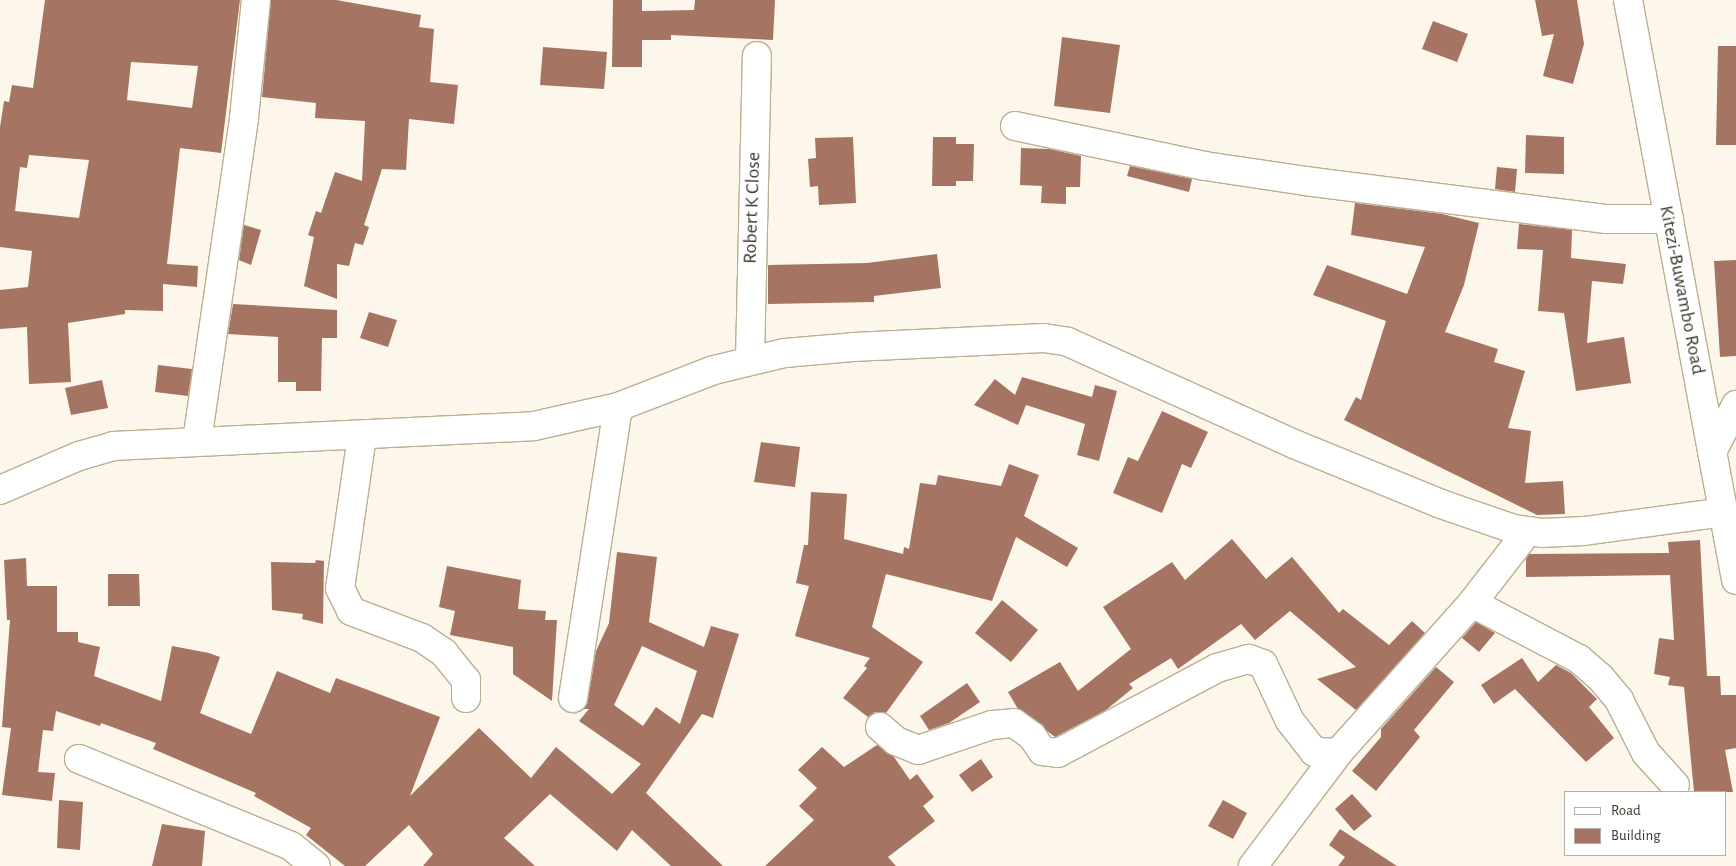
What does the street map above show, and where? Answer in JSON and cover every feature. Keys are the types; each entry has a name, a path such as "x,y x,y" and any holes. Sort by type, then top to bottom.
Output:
{"street":[{"path":"197,441 244,118 256,0"},
{"name":"Kitezi-Buwambo Road","path":"1628,0 1736,580"},
{"name":"Robert K Close","path":"750,360 757,56"},
{"path":"1015,126 1205,166 1305,181 1607,219 1669,219"},
{"path":"0,490 79,456 113,446 197,441 362,436 534,426 618,407 750,360 853,347 1023,338 1068,342 1294,444 1441,504 1526,532 1646,525 1724,512"},
{"path":"1712,452 1736,405"},
{"path":"573,698 618,407"},
{"path":"362,436 340,588 351,611 422,638 444,653 466,680 466,698"},
{"path":"1253,866 1338,753 1472,603 1526,532"},
{"path":"1472,603 1579,659 1600,677 1619,700 1646,753 1675,785"},
{"path":"880,727 896,740 918,750 992,725 1014,723 1032,736 1042,751 1058,753 1217,668 1249,658 1263,664 1290,721 1314,752 1338,753"},
{"path":"79,759 291,846 316,866"}],"building":[{"path":"45,0 240,0 221,153 180,148 167,264 198,266 197,287 163,284 163,311 125,310 125,314 68,323 71,382 29,384 27,327 0,329 0,290 28,287 32,251 0,247 0,127 4,101 9,102 12,85 33,88","holes":["131,62 198,66 192,108 127,100","29,155 89,160 79,218 15,211 20,167 27,168"]},
{"path":"271,0 336,0 421,15 419,27 434,29 430,82 458,85 454,124 409,119 406,170 382,169 364,225 369,227 363,245 355,243 349,266 337,264 337,299 304,286 314,237 308,235 316,211 321,213 335,172 362,181 365,121 315,118 316,103 262,97"},
{"path":"613,0 642,0 642,11 694,10 695,0 775,0 773,40 671,35 671,40 642,40 642,67 612,67"},
{"path":"1535,0 1577,0 1584,44 1573,84 1543,76 1554,34 1542,36"},
{"path":"1433,21 1468,34 1457,62 1422,49"},
{"path":"1062,37 1120,45 1110,113 1054,106"},
{"path":"1718,46 1736,46 1736,145 1716,145"},
{"path":"543,47 607,52 604,89 540,85"},
{"path":"1526,135 1564,137 1564,174 1525,173"},
{"path":"853,137 856,203 819,205 818,186 810,187 808,159 816,158 815,138"},
{"path":"933,137 956,137 956,144 974,144 973,181 956,181 956,186 932,186"},
{"path":"1021,148 1049,149 1081,156 1080,187 1066,187 1066,204 1041,203 1042,186 1020,185"},
{"path":"1130,166 1192,179 1189,192 1127,176"},
{"path":"1497,167 1517,169 1515,192 1495,189"},
{"path":"1355,203 1442,214 1479,223 1464,285 1445,332 1498,349 1494,362 1525,371 1508,428 1531,431 1525,483 1563,481 1565,514 1537,515 1344,420 1356,397 1361,400 1386,321 1313,295 1327,265 1407,294 1425,247 1351,235"},
{"path":"1519,224 1572,230 1571,258 1626,264 1623,284 1592,281 1587,343 1624,337 1631,383 1576,391 1564,313 1538,311 1543,250 1517,249"},
{"path":"244,225 261,230 251,265 239,260"},
{"path":"937,254 941,288 874,296 874,302 768,304 768,265 867,263"},
{"path":"1736,260 1736,356 1720,357 1714,261"},
{"path":"233,304 337,310 337,338 322,338 321,391 296,391 296,382 278,382 278,337 228,334"},
{"path":"369,312 397,320 388,347 360,338"},
{"path":"158,365 192,369 188,396 155,392"},
{"path":"1022,377 1092,397 1095,385 1117,391 1099,461 1077,455 1085,424 1026,405 1018,425 974,405 995,379 1015,395"},
{"path":"102,380 108,408 71,415 65,388"},
{"path":"1162,411 1208,432 1191,468 1182,464 1162,513 1113,493 1128,457 1138,461"},
{"path":"761,442 800,447 795,487 754,482"},
{"path":"1009,464 1039,475 1024,516 1078,548 1067,567 1016,537 992,601 886,574 872,627 923,662 886,713 875,712 868,717 843,698 867,668 864,666 870,658 795,636 809,586 796,583 804,545 808,545 811,492 847,494 844,539 903,554 904,547 909,549 920,483 936,485 938,475 1001,486"},
{"path":"1232,539 1266,579 1292,557 1339,613 1343,609 1389,645 1412,621 1425,633 1356,710 1317,679 1356,667 1290,611 1255,640 1241,624 1178,669 1171,658 1129,684 1133,688 1106,710 1055,737 1018,709 1008,692 1060,662 1078,691 1131,649 1103,607 1172,562 1185,580"},
{"path":"1700,540 1707,676 1720,676 1721,695 1736,695 1736,748 1725,750 1733,792 1694,791 1684,687 1668,685 1670,677 1654,674 1659,638 1674,640 1670,575 1526,577 1526,559 1529,554 1669,553 1668,542"},
{"path":"617,552 657,557 649,622 704,647 711,626 739,634 713,718 702,714 646,793 723,866 671,866 632,830 617,851 550,794 504,838 535,866 423,866 433,854 409,825 365,866 345,866 306,835 311,828 254,796 256,793 153,749 156,743 101,723 100,726 56,711 53,731 43,730 38,772 55,773 52,801 2,795 11,728 2,727 10,620 7,620 4,560 26,558 27,586 57,586 57,632 78,632 78,642 100,647 94,676 161,701 172,646 220,657 200,713 251,734 277,671 330,693 336,678 440,717 410,796 479,728 531,778 556,747 612,794 641,764 579,721 589,709 583,709 588,700 596,651 609,623","holes":["642,646 697,671 680,724 656,707 643,726 614,705"]},
{"path":"316,560 324,561 323,624 302,619 303,614 272,610 271,562 315,563"},
{"path":"447,566 521,580 518,609 546,611 545,620 557,620 552,701 513,674 513,647 450,635 455,611 439,607"},
{"path":"108,574 139,574 140,606 108,606"},
{"path":"1002,600 1038,630 1011,662 975,633"},
{"path":"1476,622 1495,633 1479,652 1462,638"},
{"path":"1522,658 1538,682 1556,665 1571,673 1597,699 1589,707 1614,738 1586,762 1515,689 1494,704 1481,685"},
{"path":"1436,667 1454,682 1414,730 1420,737 1376,791 1352,771 1381,737 1381,729"},
{"path":"967,683 980,702 949,723 929,730 920,716"},
{"path":"877,745 894,757 910,780 917,774 934,797 923,806 935,821 888,857 896,866 765,866 814,820 799,806 817,788 798,770 822,747 844,767"},
{"path":"981,759 993,777 972,792 959,775"},
{"path":"1352,794 1372,816 1354,831 1335,809"},
{"path":"59,800 83,802 80,850 57,848"},
{"path":"1223,800 1247,813 1233,839 1208,826"},
{"path":"162,824 205,831 202,866 152,866"},
{"path":"1340,829 1397,866 1338,866 1345,857 1329,845"}]}
